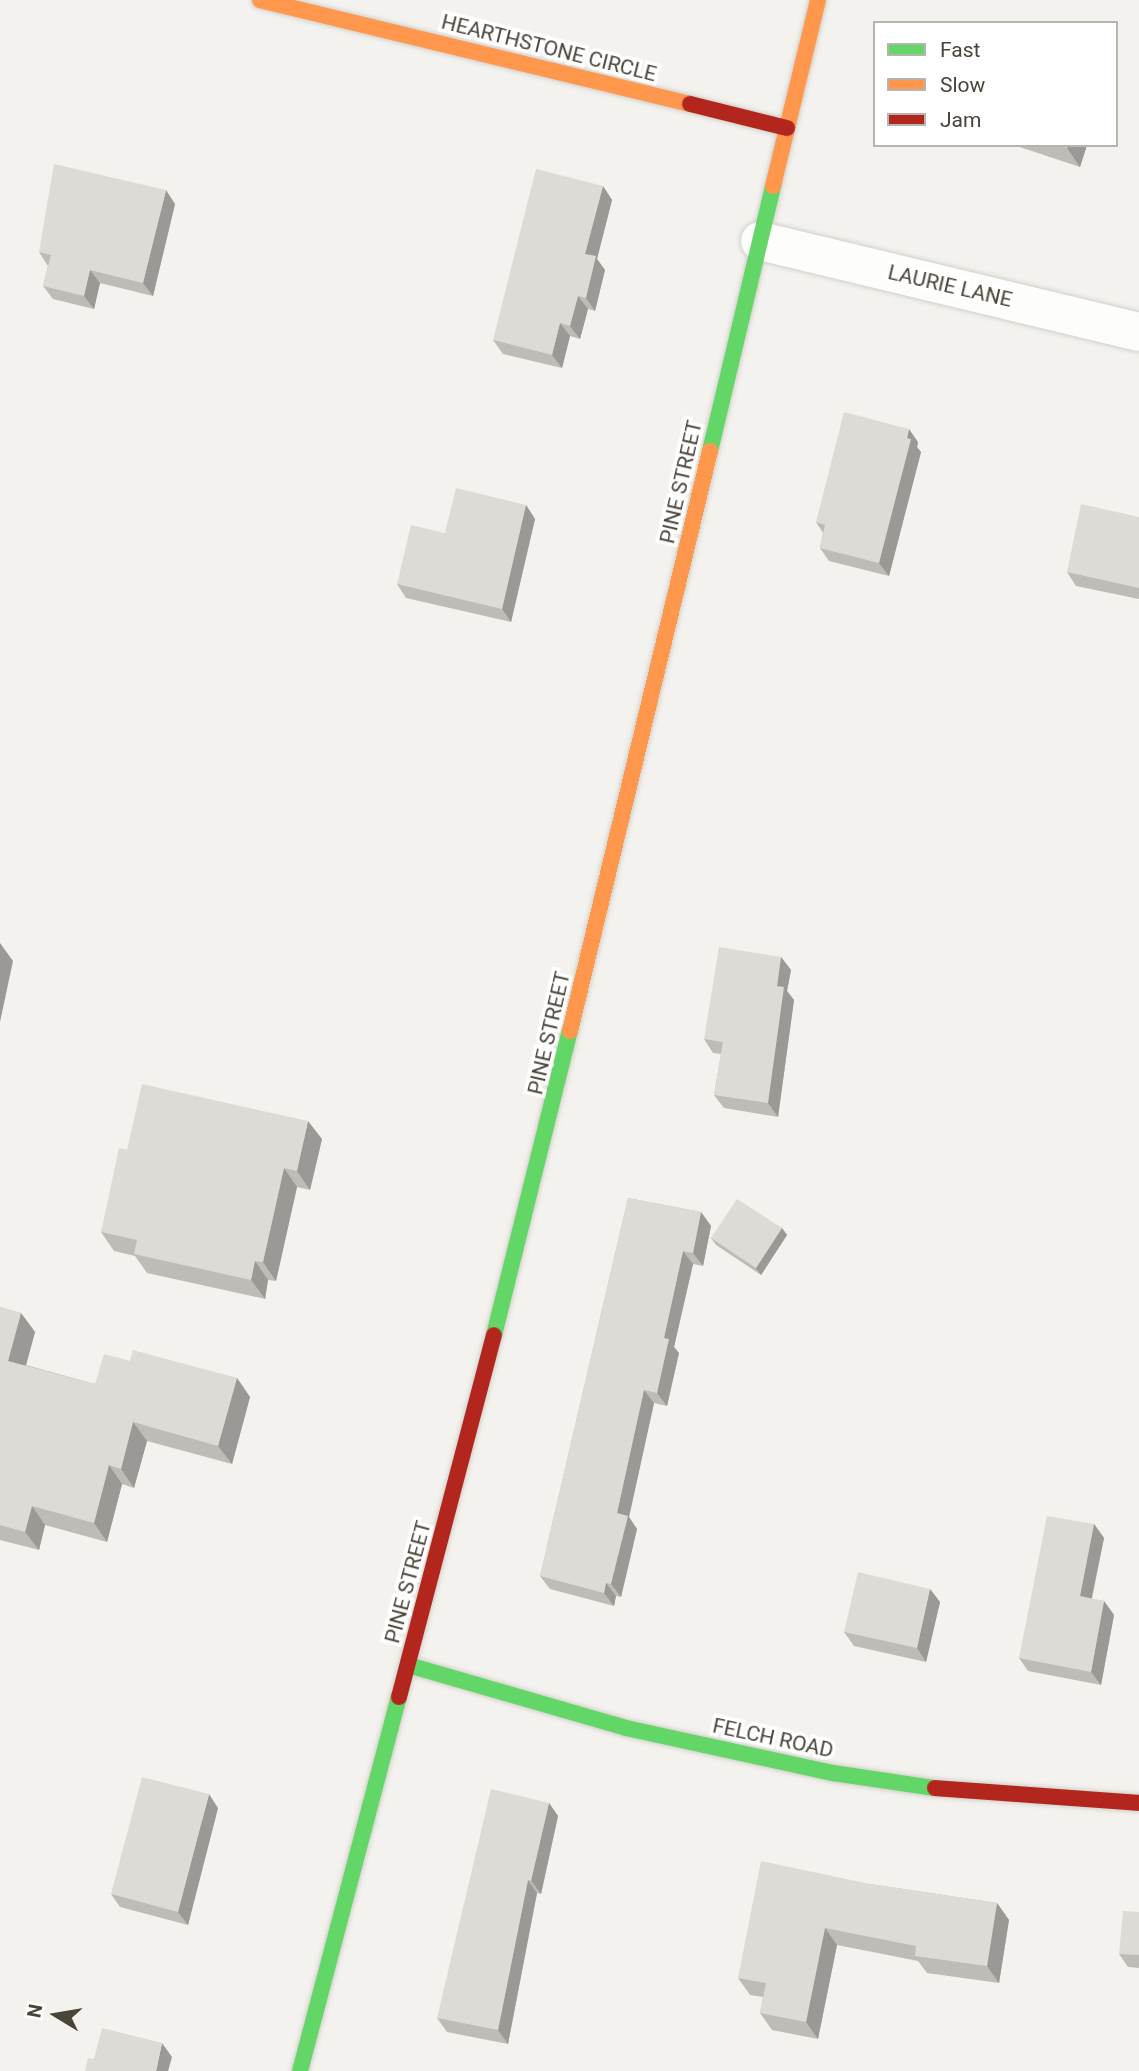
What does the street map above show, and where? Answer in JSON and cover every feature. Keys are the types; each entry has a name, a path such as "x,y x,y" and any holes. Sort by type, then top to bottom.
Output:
{"main road":[{"name":"HEARTHSTONE CIRCLE","path":"260,0 787,128"},
{"name":"PINE STREET","path":"300,2071 529,1203 818,0"},
{"name":"FELCH ROAD","path":"408,1665 626,1728 833,1773 973,1793 1139,1804"}],"street":[{"name":"LAURIE LANE","path":"760,241 1139,332"}],"building":[{"path":"54,164 166,190 143,283 90,270 84,296 43,286 51,255 39,252"},
{"path":"536,169 603,186 585,254 596,256 586,298 578,296 570,326 560,323 552,355 493,340"},
{"path":"844,412 909,429 906,438 911,439 879,563 820,548 825,525 816,522"},
{"path":"456,488 526,505 502,609 397,584 411,525 445,533"},
{"path":"1081,504 1139,517 1139,588 1067,572"},
{"path":"719,947 781,957 777,986 784,987 768,1103 714,1095 723,1042 704,1039"},
{"path":"142,1084 308,1121 297,1171 284,1168 263,1262 255,1261 251,1280 134,1254 137,1240 101,1232 119,1148 127,1150"},
{"path":"628,1198 701,1212 693,1253 683,1251 664,1338 669,1339 657,1393 644,1390 617,1513 628,1516 611,1584 606,1583 604,1593 540,1576"},
{"path":"737,1199 782,1228 756,1268 711,1238"},
{"path":"0,1307 21,1313 8,1361 95,1384 104,1354 130,1361 133,1350 237,1378 218,1446 133,1422 121,1469 109,1465 94,1523 32,1506 25,1532 0,1525"},
{"path":"1047,1516 1094,1524 1080,1596 1104,1601 1091,1672 1019,1658"},
{"path":"858,1572 930,1589 917,1648 844,1632"},
{"path":"142,1777 209,1794 178,1912 111,1894"},
{"path":"491,1789 549,1803 531,1881 528,1880 498,2030 437,2018"},
{"path":"761,1861 870,1884 997,1903 987,1966 915,1956 916,1946 825,1928 806,2022 760,2013 766,1983 738,1978"},
{"path":"1123,1911 1139,1912 1139,1955 1119,1954"},
{"path":"102,2028 162,2043 156,2071 85,2071 88,2058 94,2059"}],"traffic: fast":[{"path":"710,451 773,186"},
{"path":"494,1335 570,1031"},
{"path":"408,1665 626,1728 833,1773 935,1788"},
{"path":"300,2071 399,1697"}],"traffic: slow":[{"path":"260,0 690,104"},
{"path":"773,186 818,0"},
{"path":"570,1031 710,451"}],"traffic: jam":[{"path":"690,104 787,128"},
{"path":"399,1697 494,1335"},
{"path":"935,1788 1139,1803"}]}
